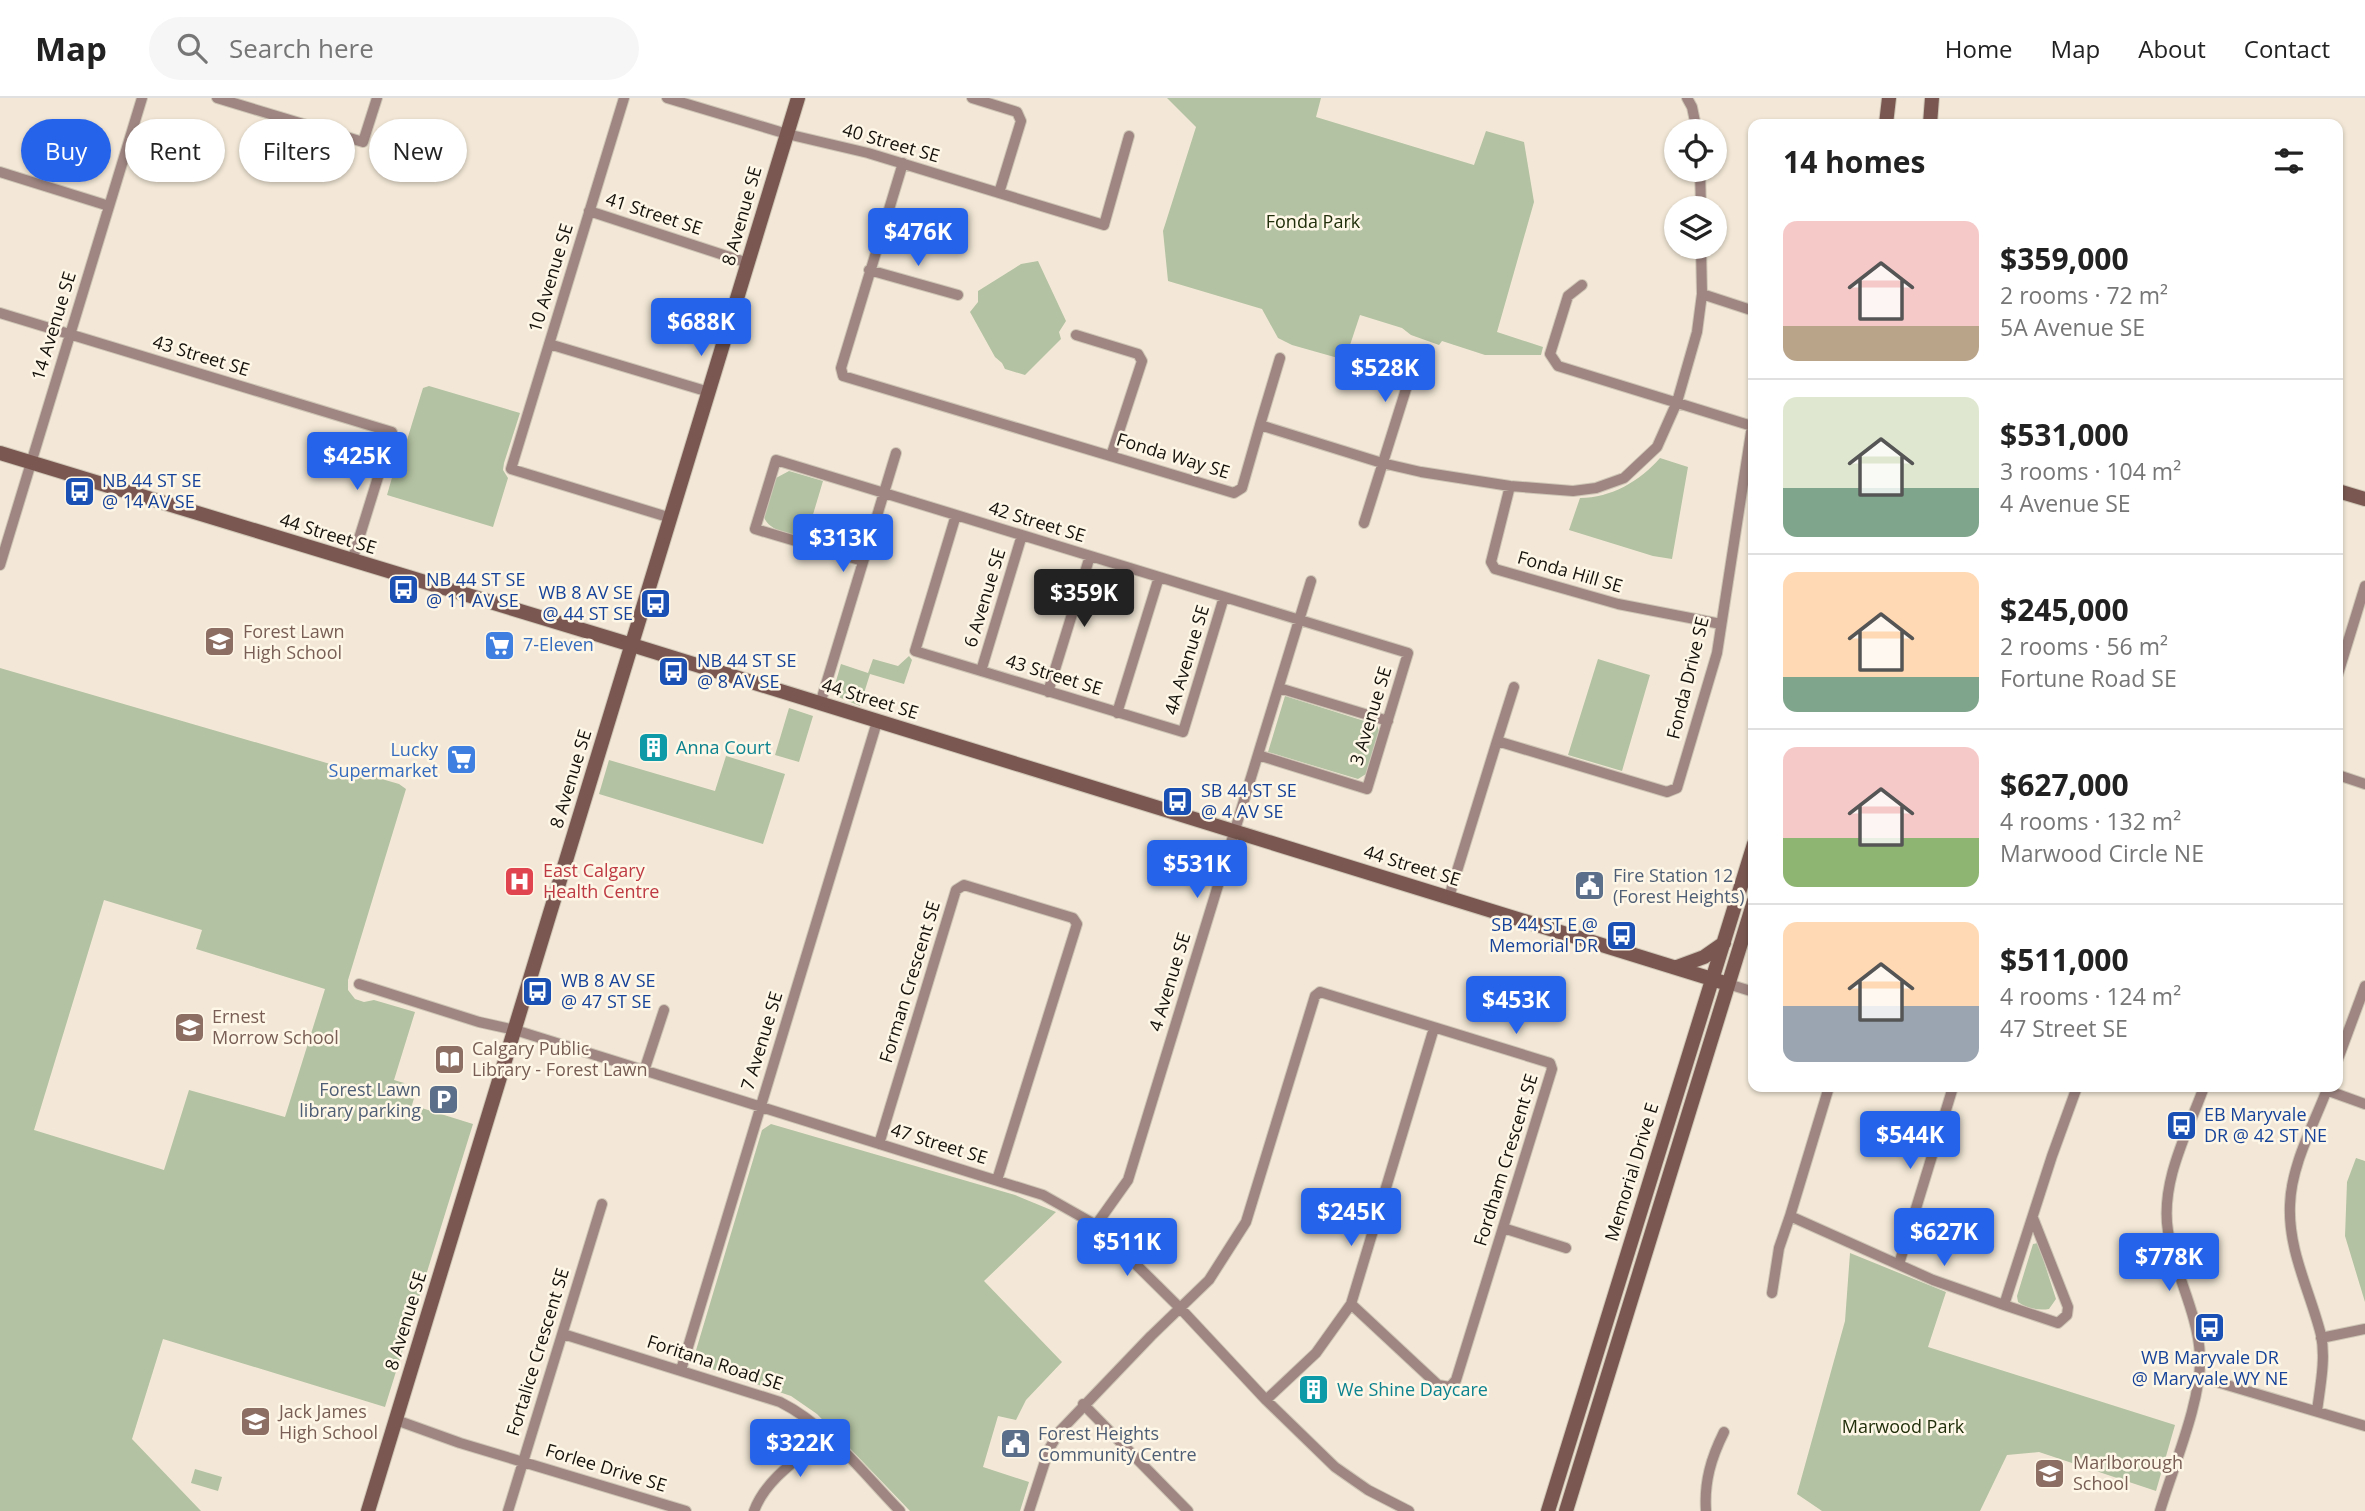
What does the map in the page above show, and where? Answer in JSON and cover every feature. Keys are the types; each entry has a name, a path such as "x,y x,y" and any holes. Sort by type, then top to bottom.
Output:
{"street":[{"name":"14 Avenue SE","path":"0,565 142,98"},
{"path":"217,98 363,142 377,98"},
{"name":"10 Avenue SE","path":"624,98 511,469 671,518"},
{"name":"40 Street SE","path":"667,98 787,134 902,163 1104,225 1129,136"},
{"name":"8 Avenue SE","path":"369,1511 798,98"},
{"path":"972,98 1017,112 1021,121 999,193"},
{"path":"1687,98 1694,119"},
{"path":"1887,119 1889,98"},
{"path":"1930,119 1932,98"},
{"name":"Fonda Way SE","path":"902,163 841,369 843,376 1234,493 1241,488 1260,425"},
{"path":"0,172 109,206"},
{"name":"41 Street SE","path":"589,211 748,263"},
{"path":"1280,358 1260,425 1382,463 1421,472 1510,486 1573,491 1596,488 1624,478 1657,447 1677,402 1697,332 1702,294 1701,259"},
{"path":"869,270 958,295"},
{"path":"1582,285 1568,296 1550,354 1558,366 1677,402"},
{"path":"1702,294 1748,309"},
{"name":"43 Street SE","path":"0,313 392,432 352,561"},
{"path":"1076,335 1138,354 1142,361 1111,456"},
{"path":"549,344 709,392"},
{"path":"1364,523 1417,354"},
{"name":"Fonda Drive SE","path":"1677,402 1748,425"},
{"name":"Fonda Drive SE","path":"1497,741 1667,792 1677,788 1717,653 1748,452"},
{"name":"44 Street SE","path":"0,453 632,645 1728,984"},
{"path":"820,704 896,453"},
{"name":"42 Street SE","path":"863,561 755,529 776,460 1408,653"},
{"name":"Fonda Hill SE","path":"1510,486 1491,562 1495,569 1618,604 1721,624"},
{"path":"2343,492 2365,499"},
{"name":"43 Street SE","path":"956,515 915,651 1183,732"},
{"name":"6 Avenue SE","path":"981,671 1022,535"},
{"path":"1048,692 1090,556"},
{"path":"1117,713 1159,577"},
{"name":"4 Avenue SE","path":"1096,1225 1128,1180 1311,581"},
{"path":"2343,647 2365,586"},
{"name":"4A Avenue SE","path":"1183,732 1224,597"},
{"name":"3 Avenue SE","path":"1258,755 1367,789 1408,653"},
{"path":"1449,897 1514,687"},
{"path":"1279,688 1388,722"},
{"name":"7 Avenue SE","path":"681,1370 877,722"},
{"path":"2343,776 2365,783"},
{"name":"Memorial Drive E","path":"1548,1511 1748,864"},
{"name":"Forman Crescent SE","path":"879,1144 956,890 964,886 1073,918 1077,925 997,1180"},
{"name":"Memorial Drive E","path":"1566,1511 1748,920"},
{"path":"1677,967 1706,956 1724,943"},
{"name":"47 Street SE","path":"359,984 1043,1195 1096,1225 1335,1467 1368,1490 1409,1511"},
{"path":"1728,984 1748,990"},
{"path":"2343,1045 2365,986"},
{"name":"Fordham Crescent SE","path":"1181,1309 1209,1280 1246,1222 1315,996 1320,992 1550,1063 1552,1069 1456,1380 1450,1387 1438,1385 1351,1304"},
{"path":"644,1071 664,1010"},
{"path":"1266,1400 1316,1353 1351,1304 1434,1028"},
{"path":"1772,1293 1779,1248 1827,1092"},
{"path":"1899,1264 1951,1092"},
{"path":"2004,1305 2075,1092"},
{"path":"2160,1511 2200,1377 2198,1335 2168,1233 2166,1209 2172,1175 2202,1092"},
{"path":"2317,1411 2322,1360 2321,1338 2291,1240 2290,1203 2295,1175 2326,1092"},
{"path":"2335,1092 2365,1104"},
{"name":"Fortalice Crescent SE","path":"508,1511 602,1204"},
{"path":"1790,1216 1953,1288 2058,1323 2067,1315 2068,1307 2033,1218"},
{"path":"1503,1228 1566,1248"},
{"path":"1028,1511 1049,1449 1060,1431 1083,1404 1181,1309"},
{"path":"2321,1338 2365,1329"},
{"name":"Foritana Road SE","path":"562,1334 780,1402 802,1413 901,1511"},
{"path":"2200,1377 2365,1426"},
{"path":"1083,1404 1188,1511"},
{"name":"Forlee Drive SE","path":"396,1420 460,1443 686,1511"},
{"path":"1706,1511 1705,1489 1712,1456 1724,1432"},
{"path":"754,1511 759,1498 775,1479 827,1435"}],"green space":[{"name":"Fonda Park","path":"1167,98 1321,98 1316,117 1474,165 1486,131 1524,142 1534,202 1497,332 1543,347 1541,355 1485,355 1442,341 1439,345 1411,335 1402,328 1360,315 1345,360 1292,345 1278,338 1262,309 1168,281 1163,231 1196,127"},
{"path":"1038,261 1066,321 1059,332 1061,339 1025,375 1005,369 995,357 970,312 978,302 978,291 1021,264"},
{"path":"429,386 520,413 504,463 503,470 508,478 493,527 387,495 402,443 407,440 423,388"},
{"path":"1660,458 1688,467 1672,559 1653,556 1569,530 1580,498 1603,495 1624,487"},
{"path":"789,471 823,481 806,538 776,529 764,517 776,478"},
{"path":"909,656 912,660 904,684 870,674 860,706 836,696 834,688 841,664 868,673 873,659 898,666"},
{"path":"1598,659 1650,675 1622,771 1568,755"},
{"path":"0,668 399,784 406,789 348,980 348,990 355,999 364,1002 374,1000 415,1012 394,1080 404,1083 414,1098 412,1105 473,1124 385,1407 163,1339 132,1439 201,1511 0,1511","holes":["104,900 202,930 196,949 325,989 285,1117 189,1090 164,1170 34,1130"]},
{"path":"1285,696 1377,725 1379,731 1366,774 1358,779 1268,752"},
{"path":"789,708 813,716 799,762 775,755"},
{"path":"726,756 785,774 763,844 599,794 609,760 715,791"},
{"path":"771,1124 1015,1195 1056,1212 984,1281 1062,1362 1026,1400 1016,1420 998,1416 983,1467 1029,1482 1020,1511 910,1511 817,1414 791,1396 697,1364 694,1357 762,1130"},
{"path":"2356,1158 2365,1161 2365,1302 2345,1236 2347,1182"},
{"path":"2038,1243 2056,1299 2049,1309 2041,1310 2018,1302 2017,1296 2033,1244"},
{"name":"Marwood Park","path":"1850,1253 1946,1292 1928,1347 2175,1425 2156,1491 2039,1452 2007,1455 1980,1511 1822,1511 1797,1494 1845,1321"},
{"path":"195,1469 222,1477 218,1491 191,1483"}],"place":[{"name":"NB 44 ST SE @ 14 AV SE","path":"79,491"},
{"name":"NB 44 ST SE @ 11 AV SE","path":"403,590"},
{"name":"WB 8 AV SE @ 44 ST SE","path":"656,603"},
{"name":"Forest Lawn High School","path":"220,642"},
{"name":"7-Eleven","path":"500,645"},
{"name":"NB 44 ST SE @ 8 AV SE","path":"674,671"},
{"name":"Anna Court","path":"653,748"},
{"name":"Lucky Supermarket","path":"461,760"},
{"name":"SB 44 ST SE @ 4 AV SE","path":"1178,801"},
{"name":"East Calgary Health Centre","path":"520,881"},
{"name":"Fire Station 12 (Forest Heights)","path":"1590,886"},
{"name":"SB 44 ST E @ Memorial DR","path":"1621,935"},
{"name":"WB 8 AV SE @ 47 ST SE","path":"538,991"},
{"name":"Ernest Morrow School","path":"189,1027"},
{"name":"Calgary Public Library - Forest Lawn","path":"449,1059"},
{"name":"Forest Lawn library parking","path":"444,1100"},
{"name":"EB Maryvale DR @ 42 ST NE","path":"2181,1125"},
{"name":"WB Maryvale DR @ Maryvale WY NE","path":"2210,1327"},
{"name":"We Shine Daycare","path":"1314,1390"},
{"name":"Jack James High School","path":"256,1422"},
{"name":"Forest Heights Community Centre","path":"1015,1444"},
{"name":"Marlborough School","path":"2050,1473"}]}
